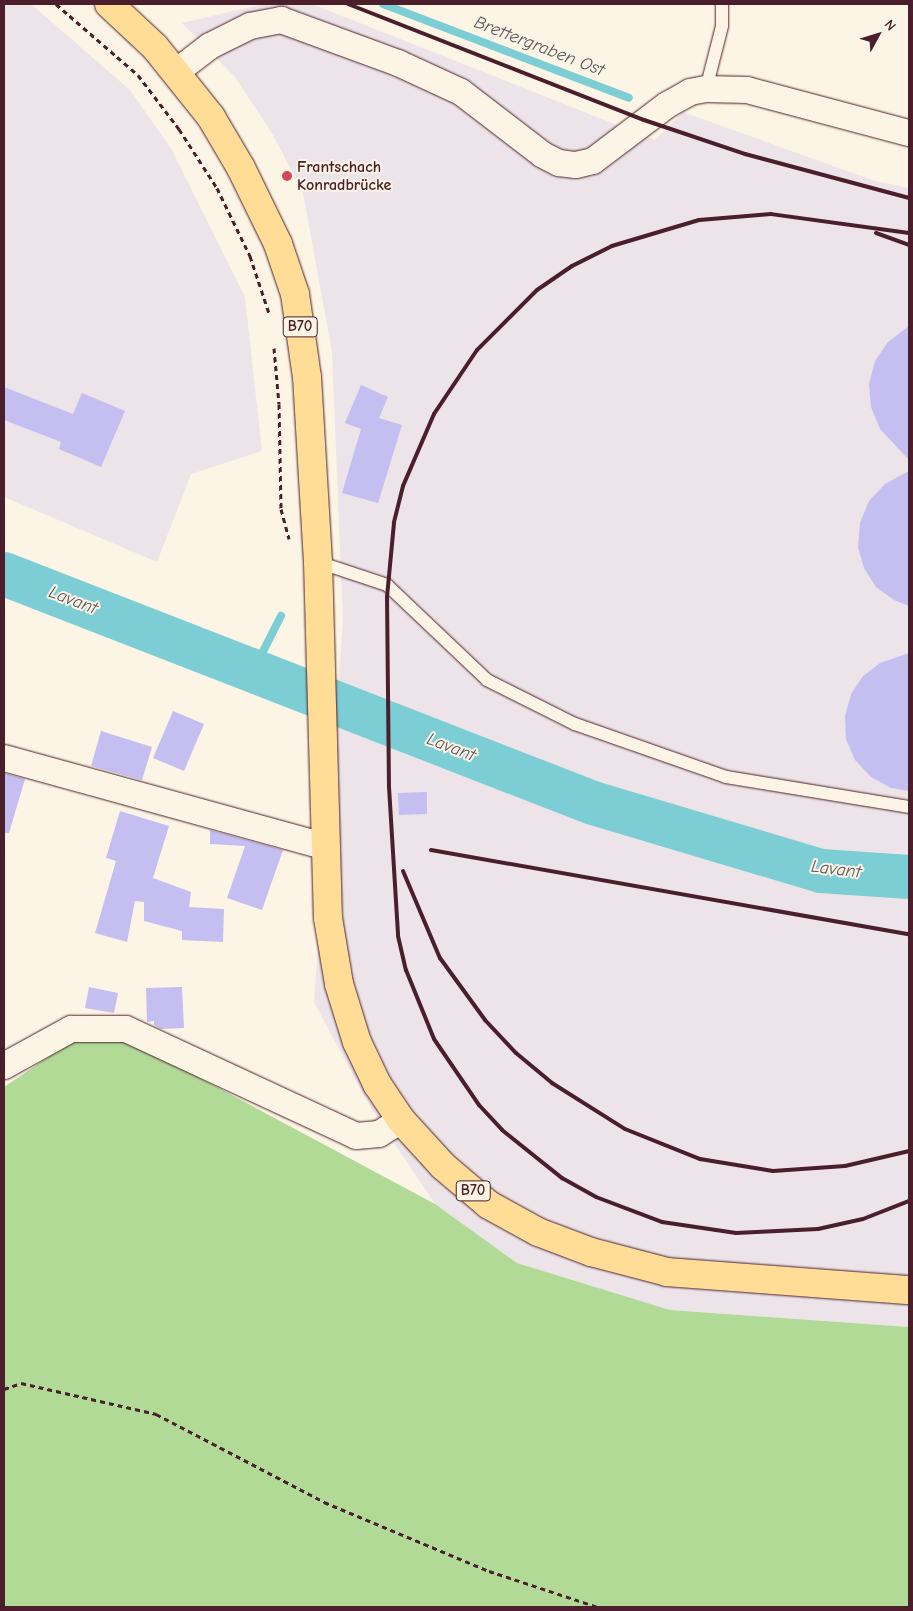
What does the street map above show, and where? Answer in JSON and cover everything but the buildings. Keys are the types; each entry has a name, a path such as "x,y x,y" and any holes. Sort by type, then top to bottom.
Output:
{"main road":[{"name":"B70","path":"109,4 176,72 211,117 241,168 278,244 295,294 306,377 318,562 322,781 328,918 339,984 357,1042 378,1084 401,1120 443,1166 489,1205 538,1232 591,1252 667,1272 909,1290"}],"street":[{"path":"176,72 210,46 250,26 281,20 398,63 461,92 543,155 576,165 593,161 667,105 690,92 706,89 747,90 909,133"},
{"path":"4,758 324,846"},
{"path":"4,1066 70,1029 126,1029 356,1136 378,1134 401,1120"}],"lane":[{"path":"706,89 722,26 722,4"},
{"path":"318,562 387,584 487,680 575,724 726,777 909,807"}],"path":[{"path":"56,4 138,74 179,129 217,188 242,239 272,320"},
{"path":"274,339 279,404 281,508 290,546"},
{"path":"4,1389 21,1383 156,1414 324,1502 489,1571 598,1607"}],"shaded area":[{"path":"4,4 31,4 130,90 172,150 245,297 262,451 191,474 157,562 4,497"},
{"path":"264,4 312,4 655,140 683,112 875,181 909,188 909,1327 670,1310 517,1263 435,1204 369,1105 314,1002 343,621 332,352 303,193 273,135 235,77 182,23"}],"green space":[{"path":"78,1037 129,1040 435,1204 517,1263 670,1310 909,1327 909,1607 4,1607 4,1087"}],"waterway":[{"name":"Brettergraben Ost","path":"383,4 629,98"},
{"name":"Lavant","path":"4,574 593,803 821,871 909,877"},
{"name":"Brettergraben Ost","path":"253,671 281,616"}],"railway":[{"path":"348,4 644,120 745,154 909,198"},
{"path":"909,233 771,214 699,220 612,246 572,266 537,290 477,350 434,414 403,486 394,523 387,597 389,787 398,936 406,970 434,1039 479,1105 502,1130 562,1178 596,1197 662,1222 736,1233 818,1229 863,1219 909,1201"},
{"path":"876,233 909,245"},
{"path":"431,850 909,934"},
{"path":"403,871 440,958 485,1020 516,1053 552,1083 625,1129 700,1159 773,1171 845,1166 909,1151"}],"place":[{"name":"Frantschach Konradbrücke","path":"287,176"}]}
